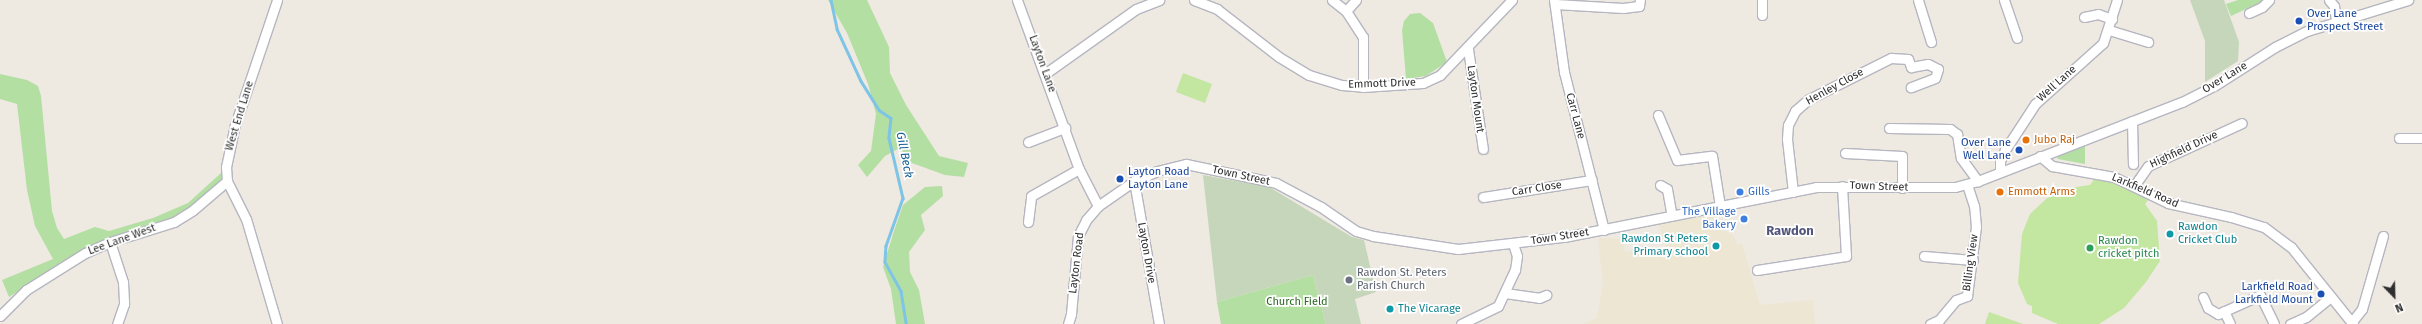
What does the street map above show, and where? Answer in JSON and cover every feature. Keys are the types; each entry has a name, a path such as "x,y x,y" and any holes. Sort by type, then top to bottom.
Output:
{"street":[{"name":"West End Lane","path":"277,0 234,128 226,167 227,181 246,219 277,324"},
{"name":"Layton Lane","path":"1018,0 1046,73 1078,169 1098,206"},
{"path":"1046,73 1136,9 1159,0"},
{"name":"Emmott Drive","path":"1194,0 1217,9 1279,57 1309,75 1342,85 1363,87 1431,80 1448,70 1512,0"},
{"path":"1332,0 1346,10 1363,37 1363,87"},
{"path":"1346,10 1356,0"},
{"path":"1555,2 1623,8 1640,6 1640,0"},
{"path":"1762,0 1762,15"},
{"path":"1918,0 1931,42"},
{"path":"2004,0 2016,38"},
{"name":"Well Lane","path":"2000,172 2000,161 2005,150 2035,104 2103,43 2109,30 2117,0"},
{"path":"2249,13 2262,7 2269,0"},
{"path":"2329,0 2334,6 2336,22"},
{"name":"Over Lane","path":"2040,156 2132,121 2214,86 2275,47 2307,31 2408,0"},
{"name":"Carr Lane","path":"1555,2 1564,72 1604,230"},
{"path":"2084,17 2098,14 2112,20"},
{"path":"2109,30 2148,42"},
{"name":"Layton Mount","path":"1468,49 1483,149"},
{"name":"Henley Close","path":"1793,192 1787,139 1788,125 1795,111 1809,99 1884,61 1896,57 1911,56 1911,67 1933,64 1939,72 1935,78 1911,87"},
{"path":"1658,115 1677,160 1712,156 1720,206"},
{"path":"2132,121 2133,164"},
{"name":"Highfield Drive","path":"2134,186 2144,169 2155,162 2242,123"},
{"path":"1028,142 1065,128"},
{"path":"1889,128 1950,129 1957,134 1961,158 1978,181"},
{"path":"2399,138 2422,138"},
{"path":"1845,153 1902,156 1902,188"},
{"name":"Town Street","path":"1098,206 1134,182 1157,171 1186,164 1276,183 1321,207 1356,231 1373,236 1458,248 1513,244 1604,230 1793,192 1842,186 1929,189 1968,185 2040,156"},
{"name":"Larkfield Road","path":"2040,156 2052,166 2114,177 2168,203 2251,222 2272,232 2291,247 2352,323"},
{"path":"1028,222 1031,196 1078,169"},
{"name":"Carr Close","path":"1483,197 1592,180"},
{"name":"Lee Lane West","path":"0,316 26,290 85,253 110,242 174,222 193,210 227,181"},
{"name":"Layton Drive","path":"1134,182 1159,324"},
{"path":"1660,185 1667,189 1672,216"},
{"name":"Billing View","path":"1930,324 1939,320 1956,300 1967,296 1973,260 1976,227 1974,206 1968,185"},
{"path":"1757,270 1846,256 1842,186"},
{"name":"Layton Road","path":"1068,324 1072,314 1078,236 1081,228 1098,206"},
{"path":"2352,323 2362,309 2383,236"},
{"path":"110,242 123,282 124,304 117,324"},
{"path":"1461,324 1498,306 1515,270 1517,256 1513,244"},
{"path":"1924,256 1973,260"},
{"path":"1505,293 1540,298 1546,295"},
{"path":"2203,297 2208,308 2218,314 2260,295 2274,324"},
{"path":"2290,324 2306,317 2331,297"},
{"path":"2224,311 2230,324"}],"shaded area":[{"path":"1717,213 1721,229 1734,236 1737,244 1742,244 1760,305 1813,300 1815,324 1583,324 1597,318 1603,284 1598,238 1622,239 1625,252 1666,248 1659,225"}],"green space":[{"path":"828,0 867,0 889,47 890,73 906,105 939,156 968,163 964,177 945,175 912,163 900,148 885,156 867,177 858,165 871,151 876,114 868,84 847,33"},
{"path":"2190,0 2224,0 2239,42 2238,61 2205,82 2205,41"},
{"path":"2238,0 2265,0 2231,16 2226,4"},
{"path":"1420,13 1433,23 1447,62 1426,76 1406,79 1402,30 1404,21 1410,14"},
{"path":"1183,73 1212,84 1205,103 1176,92"},
{"path":"0,74 27,80 38,86 41,96 52,211 57,228 64,239 95,227 109,231 153,218 188,203 221,173 222,180 196,204 172,218 97,243 9,297 2,280 53,259 35,226 27,190 17,104 0,99"},
{"path":"2085,145 2085,164 2058,159 2057,156 2059,153"},
{"path":"1203,175 1269,187 1352,237 1364,240 1376,292 1355,299 1361,324 1326,324 1313,275 1217,302"},
{"name":"Rawdon cricket pitch","path":"2096,177 2116,182 2148,200 2145,204 2157,221 2160,261 2146,282 2124,308 2099,324 2058,324 2032,313 2032,306 2027,304 2018,283 2022,234 2030,214 2046,199 2063,189 2090,185"},
{"path":"942,186 943,196 921,215 925,230 909,252 910,272 919,290 925,324 896,324 891,289 883,267 893,234 903,205 925,187"},
{"name":"Church Field","path":"1313,275 1326,324 1221,324 1217,302"},
{"path":"1989,312 2023,324 1985,324"}],"waterway":[{"name":"Gill Beck","path":"831,0 837,29 861,81 879,110 891,118 889,138 903,198 886,246 885,262 901,291 906,324"}],"place":[{"name":"Over Lane Prospect Street","path":"2299,21"},
{"name":"Jubo Raj","path":"2026,140"},
{"name":"Over Lane Well Lane","path":"2019,150"},
{"name":"Layton Road Layton Lane","path":"1120,179"},
{"name":"Gills","path":"1740,192"},
{"name":"Emmott Arms","path":"2000,192"},
{"name":"The Village Bakery","path":"1744,219"},
{"name":"Rawdon Cricket Club","path":"2170,234"},
{"name":"Rawdon St Peters Primary school","path":"1716,246"},
{"name":"Rawdon cricket pitch","path":"2090,248"},
{"name":"Rawdon St. Peters Parish Church","path":"1349,280"},
{"name":"Larkfield Road Larkfield Mount","path":"2321,294"},
{"name":"The Vicarage","path":"1390,309"}],"district":[{"name":"Rawdon","path":"1790,231"}]}
